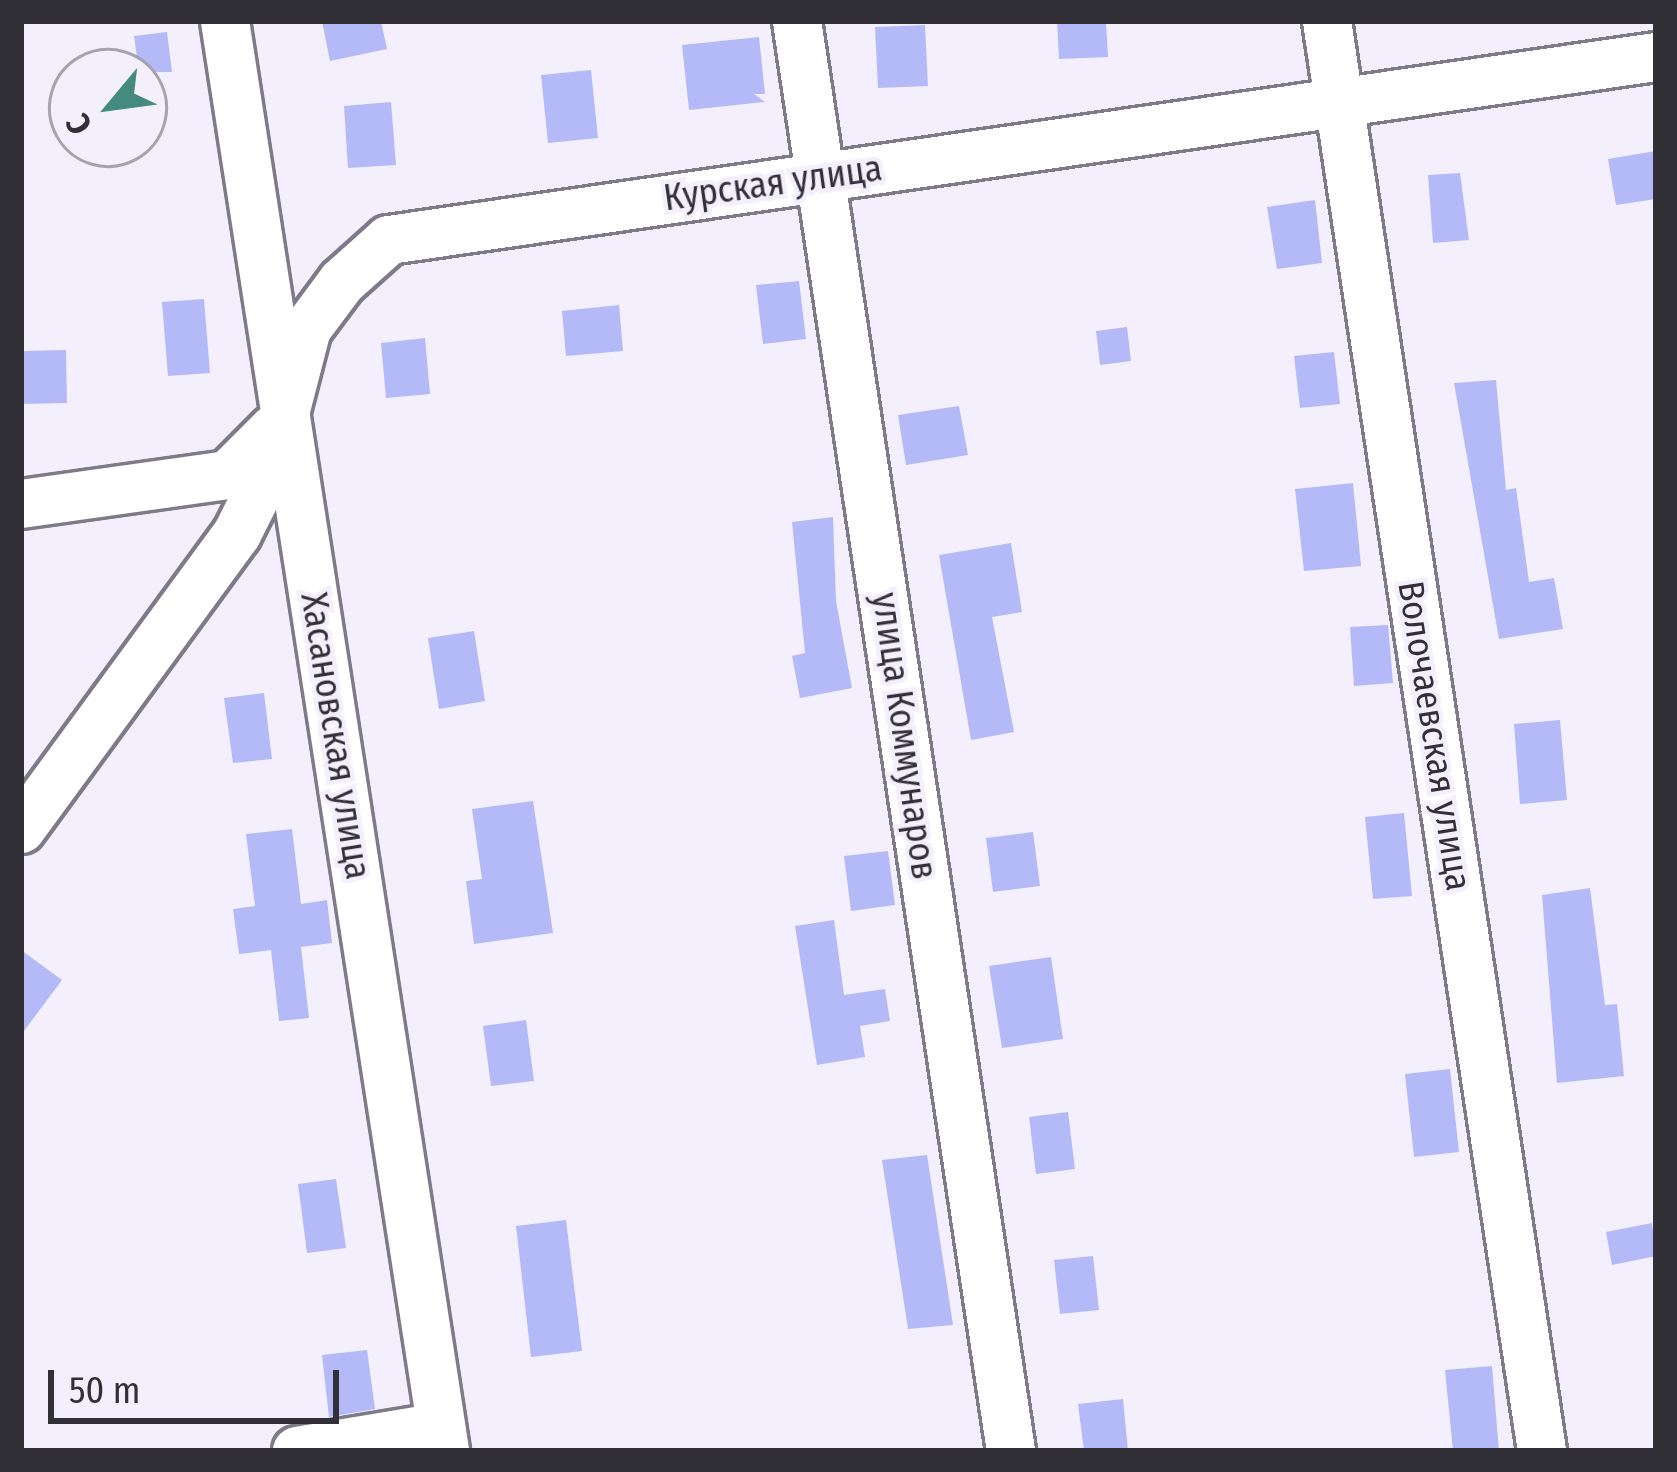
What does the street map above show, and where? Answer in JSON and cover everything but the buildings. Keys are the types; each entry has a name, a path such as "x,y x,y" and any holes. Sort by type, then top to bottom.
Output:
{"street":[{"name":"Хасановская улица","path":"225,21 443,1439"},
{"name":"улица Коммунаров","path":"797,21 1010,1451"},
{"name":"Волочаевская улица","path":"1327,21 1542,1451"},
{"name":"Курская улица","path":"286,417 307,329 341,282 389,240 1656,57"},
{"path":"21,504 228,475 286,417"},
{"path":"21,829 237,534 286,417"},
{"path":"297,1451 443,1439"}]}
